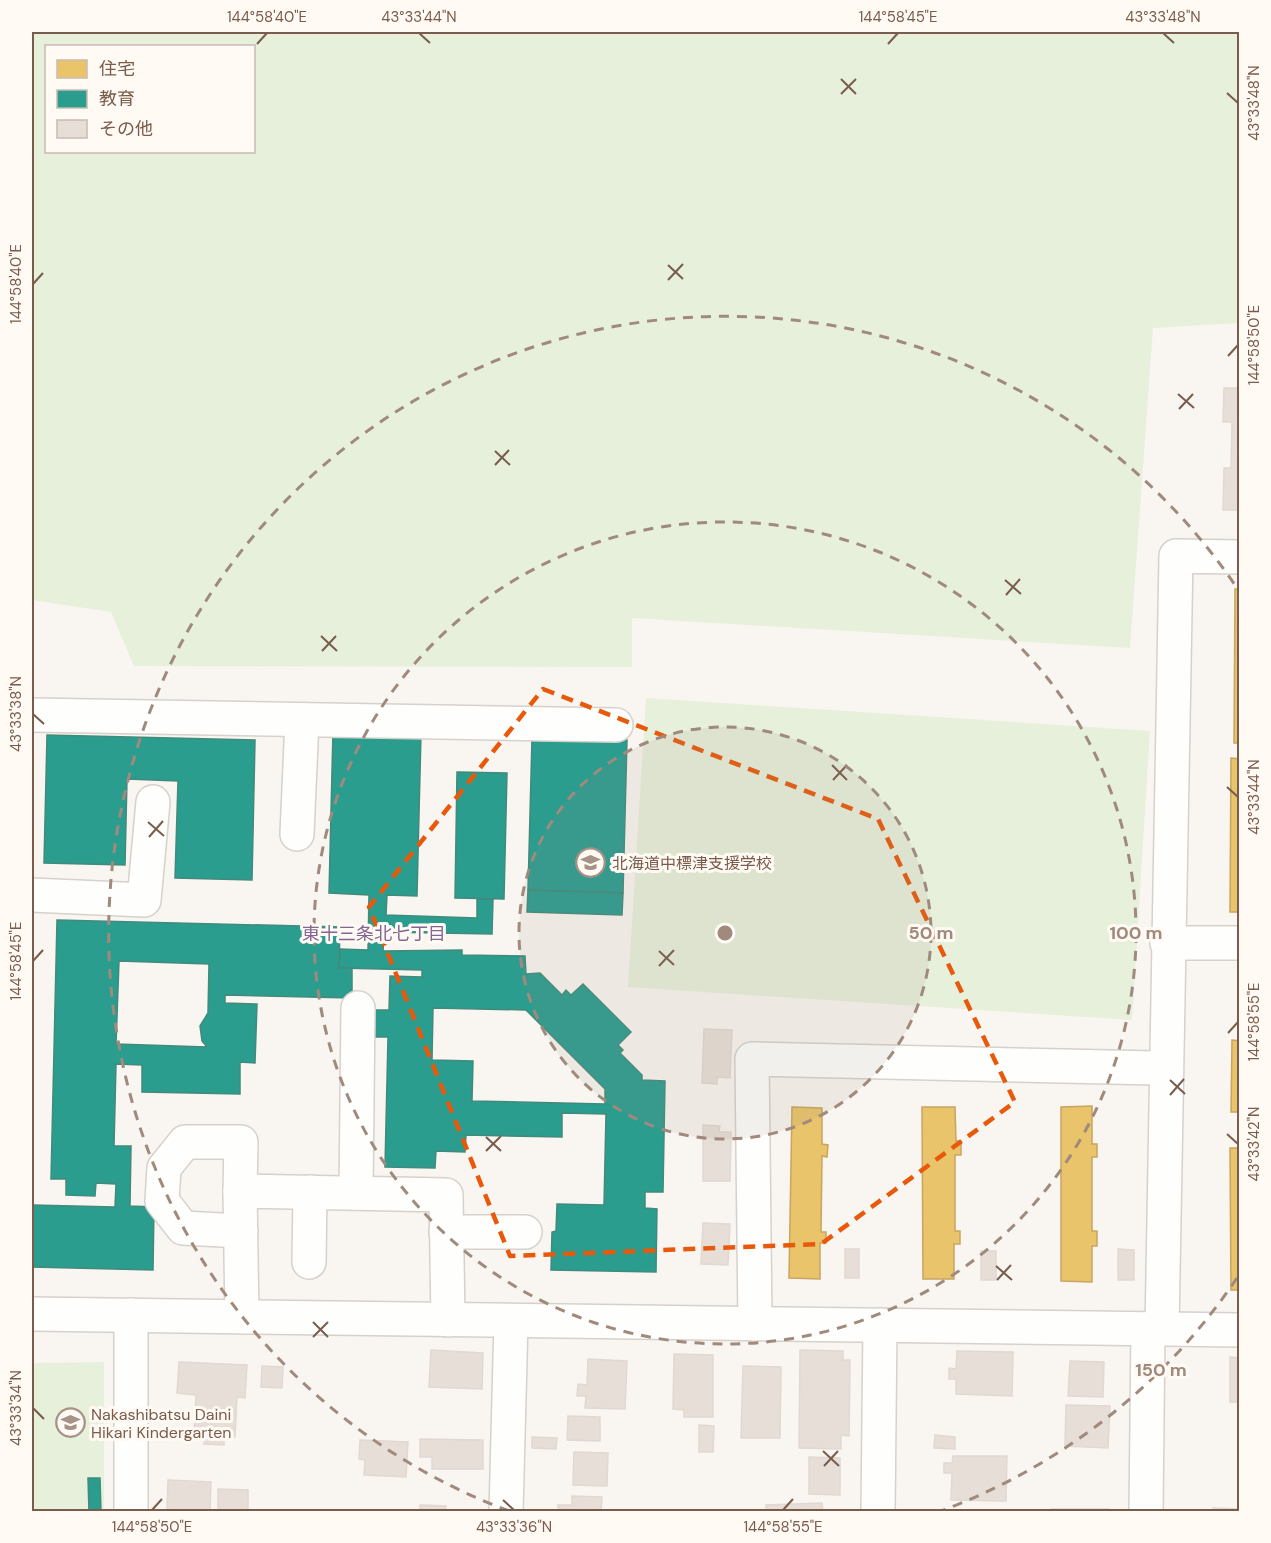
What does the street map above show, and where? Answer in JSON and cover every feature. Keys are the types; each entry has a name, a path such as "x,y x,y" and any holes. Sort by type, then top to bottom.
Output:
{"street":[{"path":"1146,1512 1155,1329 1176,556 1239,557"},
{"path":"32,715 616,725"},
{"path":"297,834 302,720"},
{"path":"32,895 144,900 153,802"},
{"path":"1167,943 1239,943"},
{"path":"356,1193 358,1008"},
{"path":"755,1324 752,1059 1156,1068"},
{"path":"241,1231 183,1228 162,1201 164,1168 184,1142 241,1142 242,1317"},
{"path":"240,1191 446,1195 448,1320"},
{"path":"309,1262 310,1192"},
{"path":"446,1232 525,1232"},
{"path":"32,1314 1239,1330"},
{"path":"131,1315 131,1512"},
{"path":"506,1512 511,1320"},
{"path":"878,1512 880,1325"}],"highlighted area":[{"path":"543,689 878,819 1015,1102 821,1244 510,1256 369,907"}],"green space":[{"path":"32,32 1239,32 1239,323 1153,328 1130,648 632,618 632,667 134,666 111,612 32,600"},
{"path":"646,698 1150,731 1132,1020 628,987"},
{"name":"Nakashibatsu Daini Hikari Kindergarten","path":"104,1362 104,1511 32,1511 32,1363"}],"building: 住宅":[{"path":"1235,589 1240,589 1240,743 1234,743"},
{"path":"1231,758 1240,759 1240,912 1230,912"},
{"path":"1232,1040 1240,1041 1240,1112 1231,1112"},
{"path":"1092,1106 1092,1144 1097,1144 1097,1157 1092,1157 1092,1231 1097,1231 1097,1246 1092,1246 1092,1282 1061,1281 1061,1107"},
{"path":"792,1107 822,1108 822,1144 828,1145 827,1157 822,1156 821,1232 826,1232 826,1243 820,1243 820,1279 789,1278"},
{"path":"922,1107 955,1107 956,1141 961,1141 961,1155 955,1155 955,1231 960,1231 960,1244 954,1244 954,1279 923,1279"},
{"path":"1230,1148 1240,1148 1240,1290 1231,1290"}],"building: 教育":[{"path":"333,731 421,733 417,896 387,895 386,915 477,918 477,899 493,899 492,934 384,932 383,951 462,950 462,955 525,956 526,974 540,973 562,995 566,990 571,995 583,984 631,1032 618,1045 623,1050 620,1053 642,1075 642,1080 665,1081 663,1192 645,1192 645,1208 657,1209 656,1272 551,1270 552,1232 556,1231 557,1204 604,1205 606,1114 562,1113 562,1137 466,1135 465,1152 436,1151 435,1168 385,1167 388,1037 367,1037 368,1010 389,1010 390,976 422,977 422,970 339,968 340,949 368,950 369,895 329,893","holes":["433,1008 526,1010 605,1089 605,1104 472,1101 473,1061 432,1060"]},
{"path":"47,735 255,740 252,880 175,878 178,781 127,779 125,865 44,863"},
{"path":"532,738 627,740 623,893 528,890"},
{"path":"457,772 507,773 504,899 455,898"},
{"path":"528,890 623,893 622,915 527,912"},
{"path":"57,920 340,927 339,968 352,968 352,998 225,995 225,1003 257,1004 255,1063 240,1062 240,1094 142,1092 142,1065 116,1064 114,1146 131,1146 130,1206 154,1207 153,1270 32,1267 33,1205 115,1207 116,1184 96,1183 95,1196 66,1195 66,1179 51,1179","holes":["119,961 209,964 208,1013 200,1026 202,1041 207,1047 116,1044"]},
{"path":"88,1478 100,1478 101,1512 89,1512"}],"building: その他":[{"path":"1224,388 1240,388 1240,510 1223,510 1224,468 1231,468 1232,422 1223,422"},
{"path":"704,1029 732,1030 730,1078 717,1077 717,1084 702,1083"},
{"path":"703,1125 720,1126 719,1132 731,1132 730,1181 703,1181"},
{"path":"703,1223 730,1224 728,1265 701,1264"},
{"path":"845,1249 859,1249 859,1278 845,1278"},
{"path":"1118,1249 1134,1250 1134,1280 1118,1280"},
{"path":"981,1251 996,1251 996,1280 981,1280"},
{"path":"431,1350 483,1353 482,1389 429,1387"},
{"path":"800,1350 843,1351 843,1360 850,1360 849,1436 841,1435 841,1449 799,1448"},
{"path":"957,1351 1013,1352 1012,1396 956,1394 956,1379 949,1379 949,1368 956,1369"},
{"path":"674,1354 713,1355 713,1417 684,1417 684,1410 673,1409"},
{"path":"1230,1357 1240,1358 1240,1402 1230,1402"},
{"path":"588,1359 627,1361 625,1409 585,1408 586,1396 577,1396 578,1384 587,1385"},
{"path":"1070,1361 1104,1362 1103,1397 1068,1396"},
{"path":"179,1362 247,1365 245,1398 237,1397 235,1437 224,1436 224,1445 204,1444 205,1436 194,1436 196,1395 177,1393"},
{"path":"262,1366 283,1367 282,1388 261,1387"},
{"path":"743,1366 781,1367 780,1438 741,1438"},
{"path":"1066,1405 1110,1406 1108,1448 1065,1446"},
{"path":"568,1416 600,1417 600,1441 567,1440"},
{"path":"699,1425 714,1426 713,1452 699,1452"},
{"path":"935,1435 955,1437 955,1449 934,1448"},
{"path":"532,1437 557,1438 556,1449 532,1448"},
{"path":"420,1439 483,1440 483,1469 432,1469 432,1457 420,1457"},
{"path":"360,1440 408,1442 406,1477 364,1475 365,1460 359,1459"},
{"path":"574,1452 608,1453 607,1486 573,1485"},
{"path":"953,1456 1007,1456 1006,1501 951,1500 952,1473 944,1473 944,1463 952,1463"},
{"path":"809,1457 840,1458 840,1495 809,1494"},
{"path":"168,1480 211,1482 210,1512 167,1512"},
{"path":"218,1489 248,1490 248,1512 218,1512"},
{"path":"572,1496 602,1497 601,1512 558,1512 558,1505 572,1505"},
{"path":"822,1503 823,1512 766,1512 766,1505"},
{"path":"420,1505 446,1506 445,1512 420,1512"},
{"path":"1213,1508 1240,1509 1240,1512 1213,1512"},
{"path":"1051,1509 1109,1509 1109,1512 1051,1512"}],"place":[{"name":"北海道中標津支援学校","path":"591,863"},
{"name":"Nakashibatsu Daini Hikari Kindergarten","path":"70,1423"}],"district":[{"name":"東十三条北七丁目","path":"374,934"}]}
